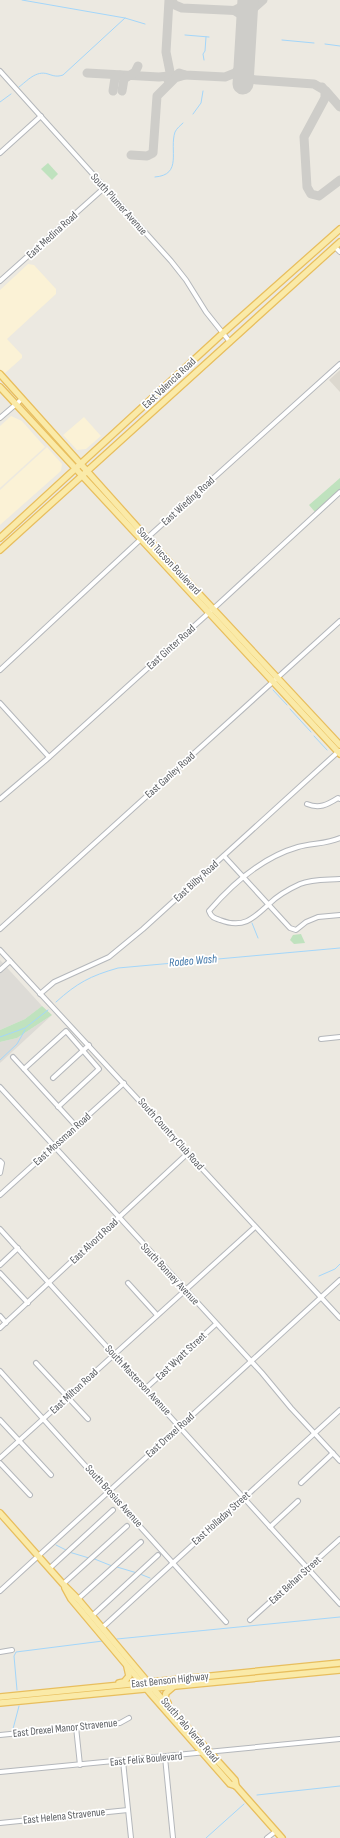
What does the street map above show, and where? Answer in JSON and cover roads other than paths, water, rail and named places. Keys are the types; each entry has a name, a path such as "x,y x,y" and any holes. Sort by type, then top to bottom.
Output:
{"main road":[{"name":"East Valencia Road","path":"2,536 223,333 340,230"},
{"name":"East Valencia Road","path":"0,550 340,242"},
{"name":"South Tucson Boulevard","path":"0,374 147,538 213,609 339,752"},
{"name":"South Tucson Boulevard","path":"0,387 208,613 340,745"},
{"path":"147,404 153,411"},
{"path":"2,536 9,542"},
{"name":"South Palo Verde Road","path":"0,1514 93,1615 170,1708 234,1780 236,1786 282,1838"},
{"name":"South Palo Verde Road","path":"63,1584 71,1599 146,1689 230,1784 236,1786"},
{"name":"East Benson Highway","path":"0,1697 340,1663"},
{"path":"111,1686 127,1679 128,1672 126,1665"},
{"path":"268,1670 269,1676"},
{"name":"East Benson Highway","path":"0,1703 340,1670"},
{"path":"170,1708 165,1698 166,1693 171,1688 178,1685"}],"street":[{"name":"South Plumer Avenue","path":"0,71 171,261 186,280 206,312 230,342"},
{"path":"0,152 41,116"},
{"name":"East Medina Road","path":"0,281 104,188"},
{"path":"335,247 340,252"},
{"name":"East Wieding Road","path":"147,538 340,364"},
{"path":"0,418 22,399"},
{"name":"East Ginter Road","path":"0,799 49,758 340,492"},
{"path":"0,670 141,539 147,538"},
{"name":"East Ganley Road","path":"0,929 340,621"},
{"path":"0,703 49,758"},
{"name":"East Bilby Road","path":"40,994 54,982 109,957 143,929 339,752"},
{"path":"307,804 318,808 338,798 340,799"},
{"path":"340,838 335,841 305,845 285,851 261,863 209,911 214,918 229,923 239,923 260,914 279,896 301,884 340,879"},
{"path":"224,856 290,928 296,930 306,922 318,917 340,915"},
{"name":"South Country Club Road","path":"0,950 340,1318"},
{"path":"0,970 10,961"},
{"path":"24,1069 66,1032 99,1069 58,1107"},
{"path":"321,1038 340,1037"},
{"path":"52,1078 89,1045"},
{"path":"13,1057 76,1126"},
{"name":"East Mossman Road","path":"0,1195 124,1083"},
{"name":"South Bonney Avenue","path":"0,1087 251,1361 340,1461"},
{"name":"East Alvord Road","path":"0,1328 188,1153"},
{"path":"0,1160 2,1163 0,1173"},
{"name":"East Milton Road","path":"0,1458 255,1227"},
{"name":"South Masterson Avenue","path":"0,1229 340,1604"},
{"path":"0,1265 18,1248"},
{"path":"0,1273 28,1303"},
{"name":"East Drexel Road","path":"0,1591 340,1280"},
{"path":"128,1283 157,1315"},
{"path":"0,1316 6,1323"},
{"name":"East Wyatt Street","path":"145,1389 216,1324"},
{"path":"36,1363 88,1419"},
{"name":"South Brosius Avenue","path":"0,1371 174,1562 226,1622"},
{"name":"East Holladay Street","path":"103,1627 340,1410"},
{"path":"0,1420 51,1475"},
{"path":"301,1483 333,1453"},
{"path":"0,1463 30,1495"},
{"path":"270,1527 298,1501"},
{"path":"50,1568 113,1510"},
{"path":"63,1584 127,1526"},
{"name":"East Behan Street","path":"250,1620 340,1539"},
{"path":"78,1599 141,1542"},
{"path":"93,1615 158,1555"},
{"path":"0,1652 12,1650"},
{"name":"East Drexel Manor Stravenue","path":"0,1735 120,1723 129,1718"},
{"path":"76,1727 80,1765"},
{"name":"East Felix Boulevard","path":"0,1772 210,1753 340,1739"},
{"path":"165,1757 173,1838"},
{"path":"123,1761 131,1838"},
{"name":"East Helena Stravenue","path":"0,1823 128,1810"},
{"path":"267,1838 276,1830"}],"waterway":[{"path":"22,0 125,18 145,24"},
{"path":"19,87 36,75 44,73 56,76 63,75 125,18"},
{"path":"185,35 209,37"},
{"path":"204,60 203,54 205,51 206,37"},
{"path":"282,40 314,43"},
{"path":"325,44 340,46"},
{"path":"193,114 201,103 203,91"},
{"path":"0,102 11,94"},
{"path":"155,177 164,175 169,172 172,167 175,132 183,123"},
{"path":"273,690 287,705"},
{"path":"290,709 311,732"},
{"path":"314,736 327,750"},
{"path":"252,923 258,938"},
{"name":"Rodeo Wash","path":"56,1002 84,981 118,968 340,948"},
{"name":"Rodeo Wash","path":"0,1037 25,1028 48,1010"},
{"path":"0,1060 17,1044 25,1030"},
{"path":"319,1276 335,1269 340,1264"},
{"path":"56,1545 66,1550"},
{"path":"69,1552 89,1558"},
{"path":"92,1558 112,1566"},
{"path":"117,1567 137,1573"},
{"path":"140,1574 150,1578"},
{"path":"117,1639 340,1617"},
{"path":"17,1690 14,1656 16,1652 103,1641"},
{"path":"13,1729 19,1706"},
{"path":"257,1795 340,1786"},
{"path":"206,1838 244,1804"}]}
